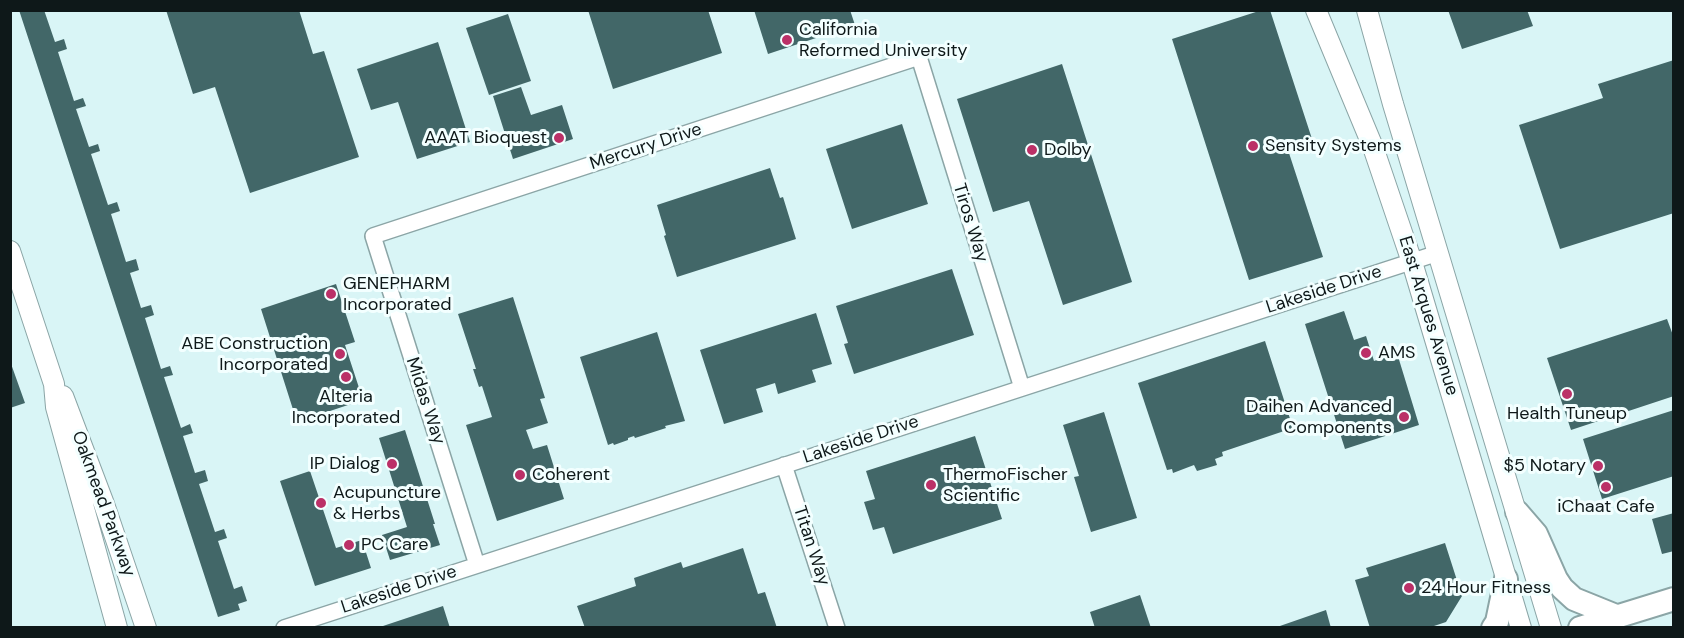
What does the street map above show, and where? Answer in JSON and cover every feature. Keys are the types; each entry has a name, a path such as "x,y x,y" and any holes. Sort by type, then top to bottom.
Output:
{"highway":[{"path":"1517,512 1536,534 1562,588 1574,599 1616,616"},
{"path":"1493,627 1499,614 1506,579"},
{"path":"1580,627 1674,599"}],"main road":[{"name":"East Arques Avenue","path":"1316,10 1373,147 1412,262 1521,627"},
{"name":"East Arques Avenue","path":"1367,10 1393,104 1551,627"},
{"name":"Oakmead Parkway","path":"10,251 54,384 56,407 117,627"},
{"name":"Oakmead Parkway","path":"54,384 59,388 67,403 127,567 146,627"}],"street":[{"name":"Mercury Drive","path":"373,236 919,57"},
{"name":"Tiros Way","path":"919,57 1022,388"},
{"name":"Midas Way","path":"373,236 477,565"},
{"name":"Lakeside Drive","path":"284,627 1438,253"},
{"name":"Titan Way","path":"784,465 837,627"}],"building":[{"path":"19,10 44,10 55,42 64,39 67,49 58,52 74,101 83,98 86,106 76,109 89,147 98,144 100,151 91,154 108,205 117,202 120,211 111,214 126,262 136,259 139,270 130,273 141,308 151,305 154,315 145,318 161,369 170,366 173,375 164,377 181,428 190,424 193,433 183,436 195,473 205,470 208,481 199,484 215,532 224,529 227,538 218,541 234,589 242,586 247,601 238,604 240,610 218,617"},
{"path":"166,10 299,10 313,54 324,51 359,157 250,193 215,87 193,94"},
{"path":"588,10 708,10 722,53 613,89"},
{"path":"754,10 850,10 855,25 768,54"},
{"name":"Sensity Systems","path":"1262,10 1270,10 1313,142 1288,150 1323,257 1249,280 1172,39"},
{"path":"1448,10 1527,10 1533,26 1462,49"},
{"path":"508,14 531,81 489,95 466,28"},
{"path":"438,42 470,142 417,159 398,102 371,110 357,69"},
{"path":"1674,60 1674,213 1560,249 1519,125 1603,98 1598,84"},
{"name":"Dolby","path":"1062,64 1132,282 1063,305 1029,201 993,212 957,99"},
{"path":"521,87 531,115 562,105 573,139 513,159 493,96"},
{"path":"902,124 928,204 852,229 826,149"},
{"path":"770,168 780,198 783,197 796,239 677,277 657,205"},
{"path":"952,269 974,335 854,374 844,344 848,343 836,306"},
{"path":"336,284 355,342 345,345 363,400 297,422 261,309"},
{"path":"513,297 545,398 540,399 548,423 526,430 533,449 547,445 564,499 497,521 466,425 492,417 482,386 479,387 473,369 476,369 458,314"},
{"path":"1344,311 1354,340 1366,336 1374,361 1397,353 1419,425 1345,449 1305,324"},
{"path":"816,313 832,364 812,370 816,382 778,394 775,383 756,389 763,412 724,424 700,350"},
{"path":"1667,319 1674,338 1674,396 1571,430 1547,358"},
{"path":"657,332 685,421 608,445 580,357"},
{"path":"1265,341 1293,428 1222,452 1223,456 1215,459 1217,465 1197,471 1194,465 1173,473 1172,469 1167,470 1138,383"},
{"path":"10,361 25,403 10,408"},
{"path":"1674,410 1674,476 1602,499 1583,439"},
{"name":"ThermoFischer Scientific","path":"1104,412 1137,518 1091,532 1074,477 1079,476 1063,425"},
{"path":"405,430 440,545 390,560 382,535 407,527 379,438"},
{"name":"ThermoFischer Scientific","path":"975,436 1002,519 893,554 884,527 873,530 864,502 875,499 866,471"},
{"path":"310,471 336,548 362,540 371,568 315,586 280,481"},
{"path":"1674,513 1674,551 1662,554 1652,519"},
{"name":"24 Hour Fitness","path":"1445,543 1462,596 1446,622 1428,628 1370,628 1355,580 1369,576 1366,568"},
{"path":"743,548 758,594 765,592 777,628 585,628 577,606 636,586 634,578 681,562 683,568"},
{"path":"1140,595 1151,628 1095,628 1090,612"},
{"path":"443,606 450,628 380,628 380,627"},
{"path":"1326,610 1331,628 1277,628 1277,627"}],"place":[{"name":"California Reformed University","path":"787,40"},
{"name":"AAAT Bioquest","path":"559,138"},
{"name":"Sensity Systems","path":"1253,146"},
{"name":"Dolby","path":"1032,150"},
{"name":"GENEPHARM Incorporated","path":"331,294"},
{"name":"AMS","path":"1366,353"},
{"name":"ABE Construction Incorporated","path":"340,354"},
{"name":"Alteria Incorporated","path":"346,377"},
{"name":"Health Tuneup","path":"1567,394"},
{"name":"Daihen Advanced Components","path":"1404,417"},
{"name":"IP Dialog","path":"392,464"},
{"name":"$5 Notary","path":"1598,466"},
{"name":"Coherent","path":"520,475"},
{"name":"ThermoFischer Scientific","path":"931,485"},
{"name":"iChaat Cafe","path":"1606,487"},
{"name":"Acupuncture & Herbs","path":"321,503"},
{"name":"PC Care","path":"349,545"},
{"name":"24 Hour Fitness","path":"1409,588"}]}
